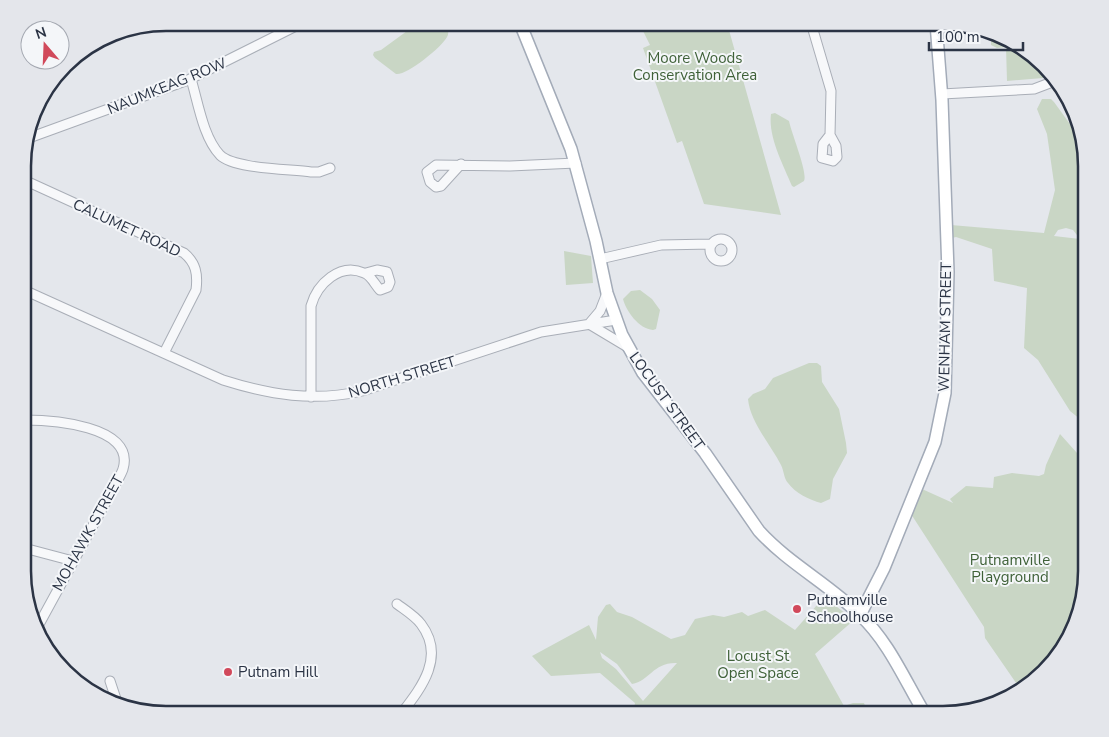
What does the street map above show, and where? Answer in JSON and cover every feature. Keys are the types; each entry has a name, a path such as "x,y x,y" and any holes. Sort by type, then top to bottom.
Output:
{"main road":[{"name":"WENHAM STREET","path":"860,615 884,568 936,442 943,407 948,272 942,94 937,31"},
{"name":"LOCUST STREET","path":"524,32 576,163 607,293 616,320 643,373 705,453 759,532 774,547 860,615 878,636 920,705"}],"street":[{"path":"814,31 831,91 830,134"},
{"name":"NAUMKEAG ROW","path":"35,136 191,79 283,32"},
{"path":"191,79 210,139 221,156 233,163 310,172 319,172 330,168"},
{"path":"942,94 1034,89 1049,83"},
{"path":"461,164 510,166 576,163"},
{"name":"CALUMET ROAD","path":"31,183 184,253 193,261 197,280 196,290 164,353"},
{"path":"600,259 661,245 710,244"},
{"path":"311,397 311,306 314,296 319,287 335,274 357,271 366,273"},
{"name":"NORTH STREET","path":"31,293 223,380 256,391 291,397 342,396 541,332 616,320"},
{"path":"607,293 600,311 590,324 629,348"},
{"name":"MOHAWK STREET","path":"31,420 54,420 83,426 105,434 121,450 123,468 41,621"},
{"path":"31,550 73,561"},
{"path":"397,604 422,624 432,658 422,687 407,706"},
{"path":"110,682 115,696"}],"green space":[{"name":"Moore Woods Conservation Area","path":"643,31 729,31 781,215 704,204 682,141 677,143 643,48 650,45"},
{"path":"406,32 448,32 444,42 423,60 401,73 396,74 375,58 374,52 381,50"},
{"path":"991,41 1003,45 1018,54 1032,65 1043,78 1007,81 1006,47 997,48 991,45"},
{"path":"1042,99 1051,99 1072,127 1077,157 1077,235 1073,230 1066,228 1058,230 1054,236 1077,239 1077,417 1070,411 1038,360 1024,348 1027,288 994,281 992,249 956,237 952,238 951,225 1044,233 1055,190 1047,134 1037,109"},
{"path":"775,113 789,121 802,162 804,181 794,187 774,141 771,114"},
{"path":"564,251 591,256 593,283 566,285"},
{"path":"640,290 652,299 660,310 656,329 648,329 638,323 630,314 625,304 623,299 631,291"},
{"path":"809,363 817,363 821,366 822,382 839,409 847,453 833,479 830,499 821,503 808,498 791,487 777,457 761,433 748,399 753,394 765,389 773,378"},
{"name":"Putnamville Playground","path":"1060,434 1077,453 1077,580 1075,597 1071,614 1055,646 1038,666 1017,684 985,638 984,627 911,514 922,489 953,503 950,499 966,486 993,488 994,477 1012,473 1039,476 1044,474"},
{"name":"Locust St Open Space","path":"824,597 854,620 815,654 844,705 635,705 635,703 600,673 551,676 532,656 589,625 596,640 598,617 606,605 610,604 617,612 632,617 671,639 685,635 695,619 713,615 724,617 742,612 748,616 765,610 795,630","holes":["600,652 617,664 632,684 643,679 662,665 677,663 643,701 616,669 602,658"]},
{"name":"Locust St Open Space","path":"853,703 864,703 865,705 847,705"}],"place":[{"name":"Putnamville Schoolhouse","path":"797,609"},
{"name":"Putnam Hill","path":"228,672"}]}
